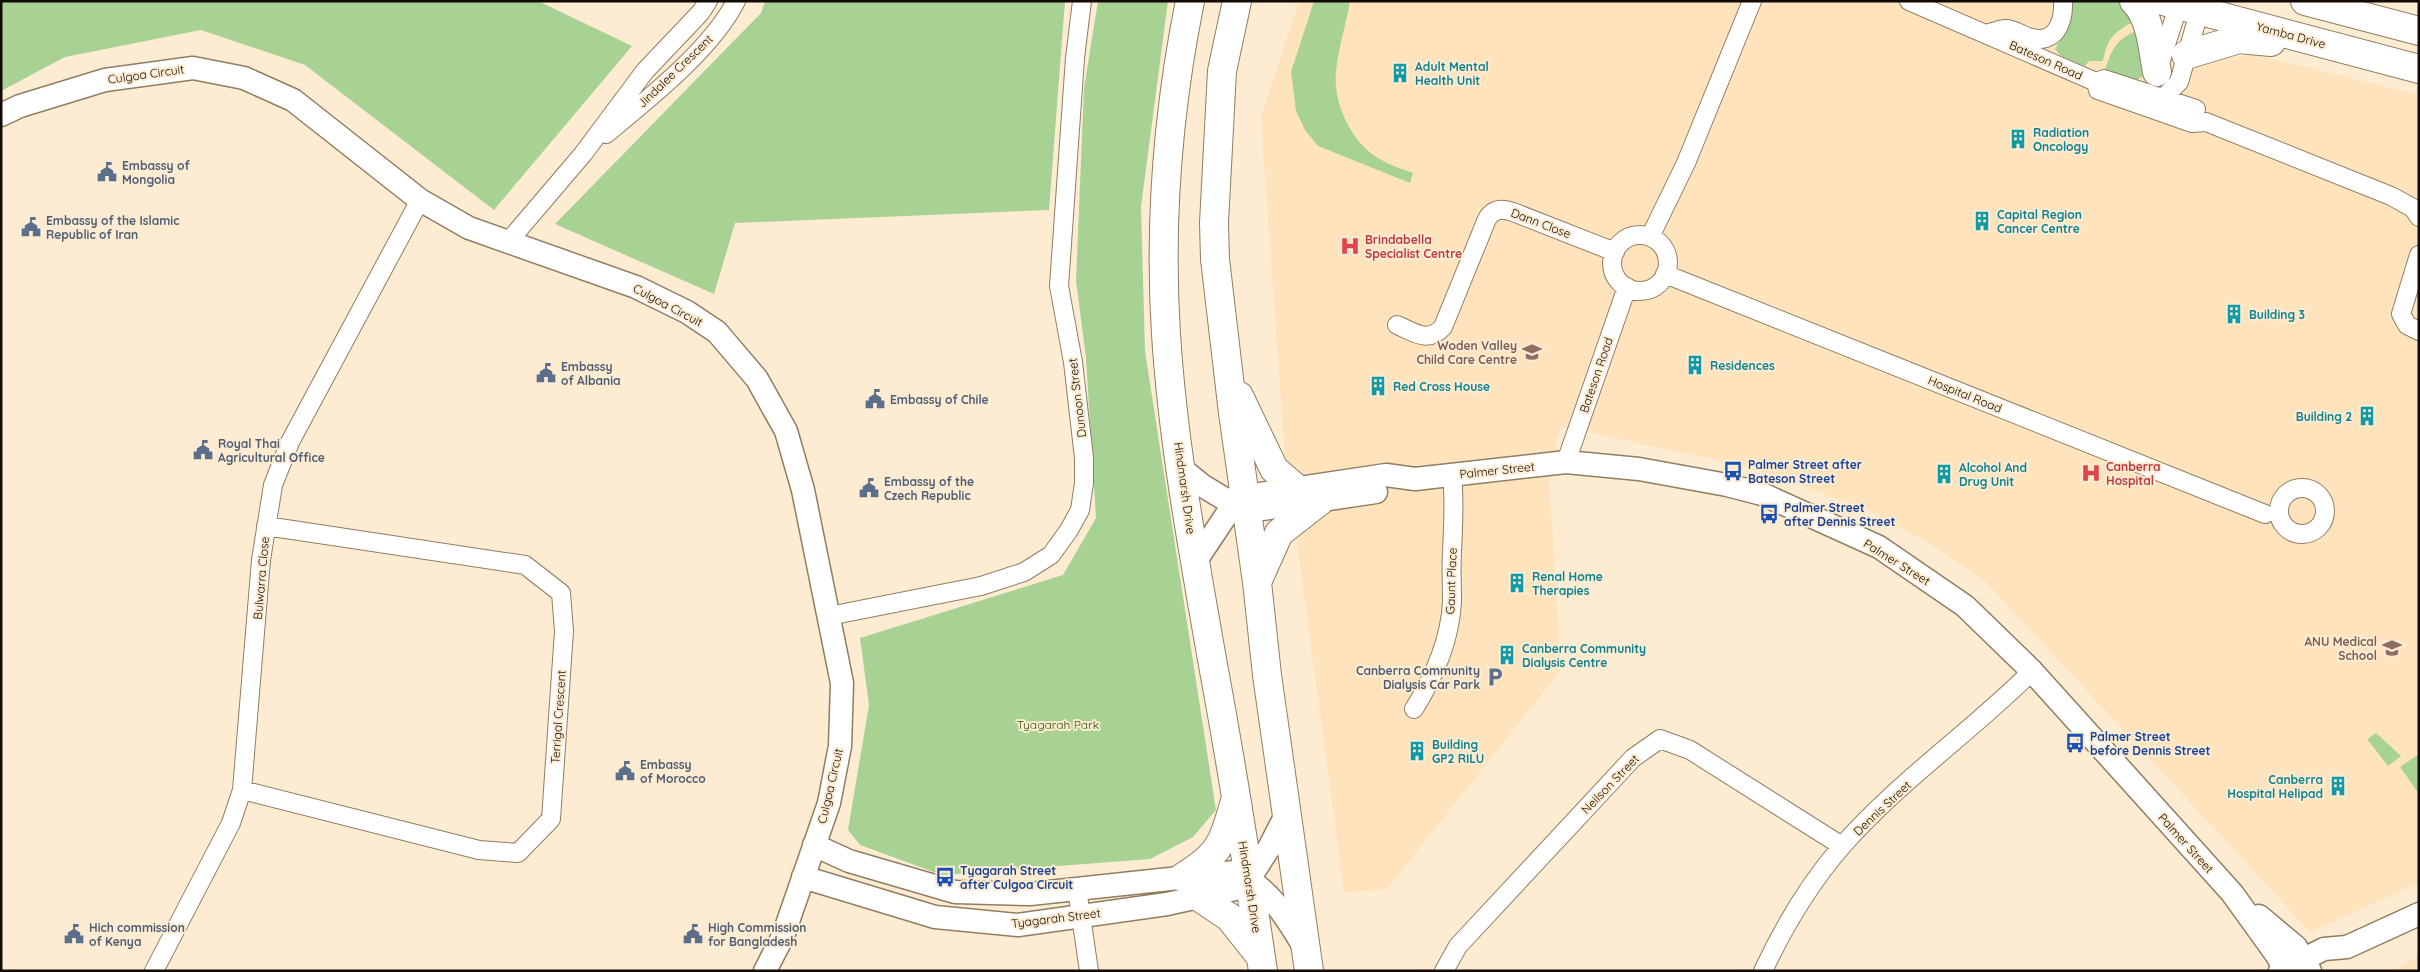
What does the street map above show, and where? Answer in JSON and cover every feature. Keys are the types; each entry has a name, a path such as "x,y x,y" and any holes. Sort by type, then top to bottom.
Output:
{"main road":[{"name":"Hindmarsh Drive","path":"1190,1 1177,65 1164,221 1166,334 1195,562 1250,879 1262,964"},
{"path":"1237,1 1222,71 1214,223 1215,259 1228,372 1257,582 1267,675 1308,960"},
{"path":"2134,1 2139,5 2147,24 2159,91"},
{"path":"2305,1 2419,31"},
{"name":"Yamba Drive","path":"2185,4 2419,69"},
{"path":"2186,55 2239,39 2274,42 2301,48 2321,43"},
{"path":"1228,372 1274,469 1296,488"},
{"path":"1257,582 1279,533 1320,501"},
{"path":"1236,797 1218,850 1201,866 1191,887 1228,917 1262,964"}],"street":[{"name":"Jindalee Crescent","path":"508,242 582,154 645,71 701,12 708,1"},
{"name":"Jindalee Crescent","path":"582,154 663,86 722,25 736,1"},
{"name":"Dunoon Street","path":"829,616 981,586 1024,572 1051,556 1080,510 1084,483 1084,458 1073,362 1060,286 1075,58 1082,1"},
{"path":"1650,237 1686,163 1752,1"},
{"name":"Bateson Road","path":"1909,1 2096,82 2098,90 2159,91"},
{"path":"1987,34 2007,29 2037,40 2048,38 2060,26 2063,1"},
{"path":"2159,91 2185,4"},
{"path":"2159,91 2186,55 2185,4"},
{"name":"Culgoa Circuit","path":"1,115 20,106 105,80 193,68 244,78 293,100 420,200 469,228 636,287 688,312 718,332 757,379 786,431 803,490 842,683 840,746 829,803 783,936 765,971"},
{"path":"2159,91 2192,123 2201,116"},
{"path":"2159,91 2201,116 2391,196 2413,208 2419,217"},
{"name":"Bulwarra Close","path":"154,971 231,823 242,790 266,526 273,485 290,442 420,200"},
{"name":"Dann Close","path":"1397,325 1429,337 1436,335 1443,327 1487,219 1500,209 1615,252"},
{"path":"1642,235 1650,237 1658,242 1667,257 1665,274 1660,282 1645,290 1627,287 1621,282 1613,268 1615,252 1626,239 1642,235"},
{"path":"2419,255 2401,314 2407,325 2419,331"},
{"name":"Hospital Road","path":"1665,274 2265,514 2282,523 2293,533 2308,534 2320,526 2326,511 2320,497 2307,488 2292,490 2265,514"},
{"name":"Bateson Road","path":"1566,462 1627,287"},
{"name":"Palmer Street","path":"1195,562 1227,514 1260,494 1386,475 1415,479 1566,462 1639,469 1675,475 1727,485 1784,502 1879,547 1965,606 2032,671 2232,893 2296,947 2297,969"},
{"name":"Palmer Street","path":"1182,469 1203,486 1223,498 1262,509 1388,491 1415,479"},
{"name":"Gaunt Place","path":"1414,709 1426,691 1443,648 1452,602 1454,494 1452,475"},
{"path":"2281,501 2279,508 2282,523"},
{"name":"Terrigal Crescent","path":"242,790 479,850 518,853 551,820 564,631 561,593 525,565 266,526"},
{"name":"Dennis Street","path":"1763,971 1775,944 1808,892 1842,846 1877,811 2032,671"},
{"name":"Neilson Street","path":"1444,971 1458,946 1633,758 1660,739 1690,750 1842,846"},
{"name":"Tyagarah Street","path":"814,845 849,861 955,892 1030,894 1077,889 1191,887 1235,889 1250,879 1270,848 1288,811"},
{"name":"Tyagarah Street","path":"803,877 935,918 1018,925 1167,904 1191,887"},
{"path":"1250,879 1278,904 1308,960"},
{"path":"1077,889 1089,971"},
{"path":"2297,969 2324,949 2347,947 2419,914"}],"shaded area":[{"name":"Canberra Hospital","path":"1299,1 2095,1 2125,10 2139,41 2186,55 2207,60 2256,55 2419,95 2419,883 2310,932 1985,581 1927,542 1859,506 1743,466 1560,426 1549,480 1561,670 1386,890 1344,892 1284,446 1261,118"},
{"path":"2419,957 2419,971 2389,971"}],"green space":[{"path":"1,1 538,1 632,46 494,210 305,65 201,30 65,57 1,91"},
{"path":"765,1 1065,1 1049,210 735,223 714,294 555,224 761,13"},
{"name":"Tyagarah Park","path":"1098,1 1168,1 1141,207 1145,351 1216,810 1193,837 1150,859 942,875 860,845 848,830 869,705 860,638 1063,575 1096,518 1086,358 1076,281 1084,88"},
{"path":"1314,1 1350,1 1336,72 1337,95 1340,106 1356,138 1381,160 1413,173 1410,183 1318,146 1305,130 1296,111 1291,72"},
{"path":"2069,1 2119,1 2125,4 2139,19 2114,35 2105,52 2103,61 2089,61 2085,66 2061,56 2055,49 2069,24"},
{"path":"2142,29 2146,74 2135,81 2108,74 2105,70 2117,44 2127,36"},
{"path":"2376,733 2401,756 2388,766 2367,739"},
{"path":"2419,754 2419,794 2400,767"}],"place":[{"name":"Adult Mental Health Unit","path":"1400,73"},
{"name":"Radiation Oncology","path":"2018,139"},
{"name":"Embassy of Mongolia","path":"107,172"},
{"name":"Capital Region Cancer Centre","path":"1982,221"},
{"name":"Embassy of the Islamic Republic of Iran","path":"31,227"},
{"name":"Brindabella Specialist Centre","path":"1350,246"},
{"name":"Building 3","path":"2234,314"},
{"name":"Woden Valley Child Care Centre","path":"1532,352"},
{"name":"Residences","path":"1695,365"},
{"name":"Embassy of Albania","path":"546,373"},
{"name":"Red Cross House","path":"1378,386"},
{"name":"Embassy of Chile","path":"875,399"},
{"name":"Building 2","path":"2367,416"},
{"name":"Royal Thai Agricultural Office","path":"203,450"},
{"name":"Palmer Street after Bateson Street","path":"1733,471"},
{"name":"Canberra Hospital","path":"2091,473"},
{"name":"Alcohol And Drug Unit","path":"1944,474"},
{"name":"Embassy of the Czech Republic","path":"869,488"},
{"name":"Palmer Street after Dennis Street","path":"1769,514"},
{"name":"Renal Home Therapies","path":"1517,583"},
{"name":"ANU Medical School","path":"2392,648"},
{"name":"Canberra Community Dialysis Centre","path":"1507,655"},
{"name":"Canberra Community Dialysis Car Park","path":"1495,677"},
{"name":"Palmer Street before Dennis Street","path":"2075,743"},
{"name":"Building GP2 RILU","path":"1417,751"},
{"name":"Embassy of Morocco","path":"625,771"},
{"name":"Canberra Hospital Helipad","path":"2338,786"},
{"name":"Tyagarah Street after Culgoa Circuit","path":"945,877"},
{"name":"Hich commission of Kenya","path":"74,934"},
{"name":"High Commission for Bangladesh","path":"693,934"}]}
